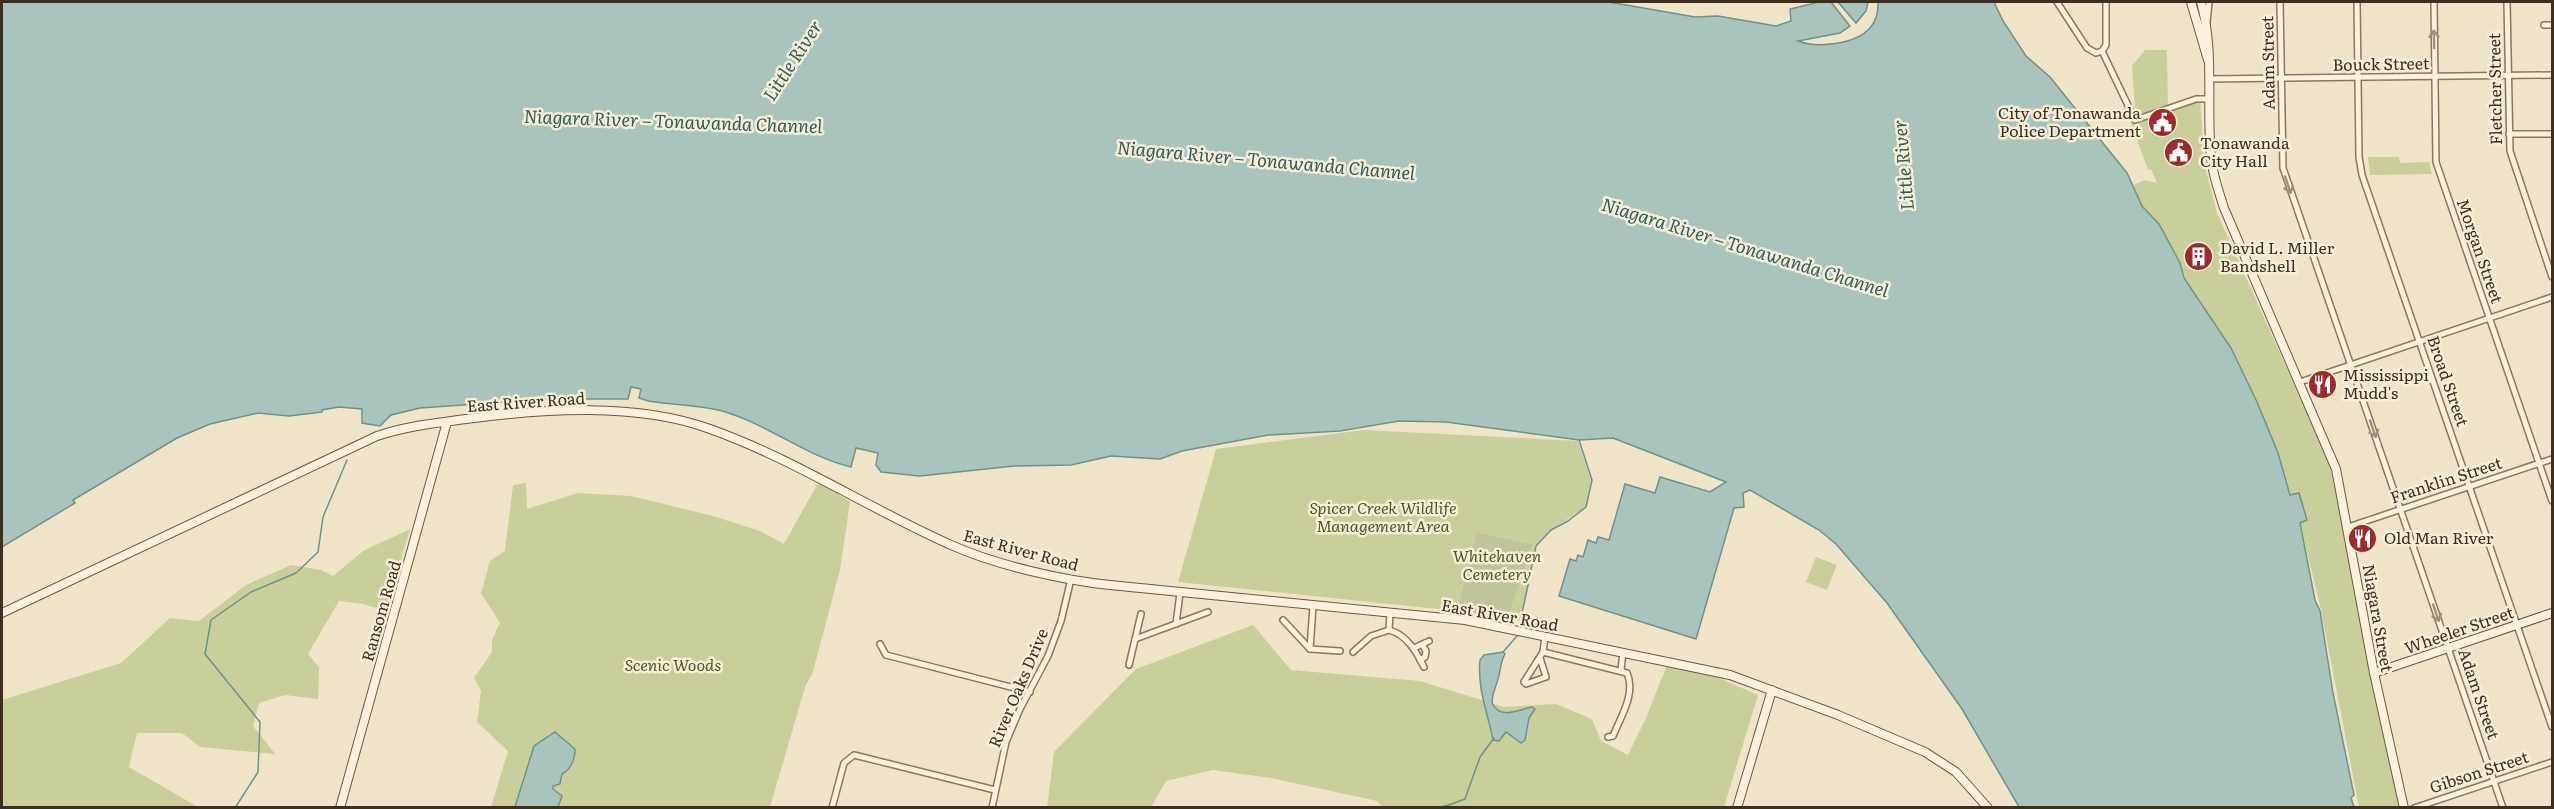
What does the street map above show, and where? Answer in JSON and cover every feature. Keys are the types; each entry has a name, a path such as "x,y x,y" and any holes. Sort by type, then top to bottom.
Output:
{"main road":[{"name":"Niagara Street","path":"2191,2 2203,52 2208,60"},
{"name":"Niagara Street","path":"2201,2 2207,24 2211,159 2216,184 2224,208 2336,469 2374,673 2404,807"},
{"name":"East River Road","path":"2,613 349,447 385,433 447,422 543,411 584,410 651,416 698,425 756,448 953,545 980,556 1071,579 1179,593 1479,622 1730,675 1902,741 1937,758 1964,779 1988,807"},
{"name":"Ransom Road","path":"340,807 447,422"},
{"name":"Wheeler Street","path":"2374,673 2553,613"},
{"path":"1737,807 1772,690"}],"street":[{"path":"2057,2 2089,50 2096,53 2102,51"},
{"path":"2106,2 2106,40 2102,51 2135,120 2196,99 2209,99"},
{"name":"Niagara Street","path":"2207,24 2209,2"},
{"name":"Adam Street","path":"2280,2 2283,168 2503,807"},
{"name":"Broad Street","path":"2357,2 2359,157 2362,175 2553,727"},
{"name":"Morgan Street","path":"2434,2 2436,162 2553,501"},
{"name":"Fletcher Street","path":"2507,2 2509,134 2513,161 2553,277"},
{"path":"2544,25 2553,25"},
{"name":"Bouck Street","path":"2209,79 2553,75"},
{"path":"2509,134 2553,134"},
{"path":"2300,382 2553,297"},
{"name":"Franklin Street","path":"2348,527 2553,459"},
{"name":"River Oaks Drive","path":"992,807 1006,741 1055,639 1071,579"},
{"path":"1176,624 1179,593"},
{"path":"1310,649 1313,606"},
{"path":"1135,639 1208,612"},
{"path":"1389,630 1390,613"},
{"path":"1129,665 1141,614"},
{"path":"1283,620 1310,649 1340,651"},
{"path":"1353,652 1371,636 1380,631 1389,630 1397,632 1414,648 1424,667"},
{"path":"1540,658 1546,677 1526,684 1524,682 1543,652 1545,636"},
{"path":"1414,648 1423,646 1429,641"},
{"path":"880,644 886,655 1029,692"},
{"path":"1420,660 1425,657 1426,651 1423,646"},
{"path":"1543,652 1627,673 1631,683 1630,696 1613,736 1608,737"},
{"path":"1621,670 1623,652"},
{"path":"832,807 844,763 854,755 995,790"},
{"name":"Gibson Street","path":"2414,807 2553,762"}],"green space":[{"path":"2145,50 2167,50 2168,107 2200,95 2204,163 2217,213 2329,462 2401,807 2359,807 2320,605 2300,523 2307,520 2299,493 2291,496 2278,453 2231,348 2184,278 2180,263 2159,224 2142,206 2133,185 2145,180 2157,183 2151,169 2148,170 2126,110 2135,109 2132,66"},
{"path":"2368,157 2399,157 2400,163 2429,162 2432,174 2370,175"},
{"name":"Spicer Creek Wildlife Management Area","path":"1364,430 1578,441 1591,480 1586,507 1551,530 1536,546 1520,620 1508,618 1533,544 1476,532 1457,611 1178,582 1216,449"},
{"name":"Scenic Woods","path":"526,483 527,509 578,493 631,496 713,516 760,531 784,544 818,483 839,493 850,502 840,570 812,675 806,684 770,807 491,807 508,751 477,722 481,691 474,678 492,652 492,640 500,623 481,593 490,561 505,551 513,485"},
{"path":"410,529 386,611 363,604 339,601 308,654 319,667 318,699 285,695 259,703 253,726 275,754 200,747 182,733 137,733 129,767 198,807 2,807 2,700 121,663 170,618 199,621 246,585 291,565 321,570 333,576 363,551"},
{"name":"Whitehaven Cemetery","path":"1476,532 1533,544 1508,618 1457,611"},
{"path":"1816,557 1837,565 1827,590 1806,582"},
{"path":"1253,625 1291,670 1420,681 1504,707 1556,704 1592,719 1601,741 1628,755 1646,718 1667,665 1719,678 1758,695 1724,807 1382,807 1377,801 1271,778 1213,770 1166,781 1151,807 1047,808 1054,752 1136,669"}],"water":[{"path":"2,2 1609,2 1695,17 1718,16 1776,26 1791,21 1790,9 1819,2 1831,2 1850,26 1840,33 1798,41 1825,44 1845,41 1863,34 1874,22 1878,2 1994,2 2003,21 2026,56 2050,77 2127,173 2142,206 2159,224 2180,263 2184,278 2231,348 2278,453 2290,495 2299,493 2307,520 2300,523 2315,600 2320,611 2333,693 2354,795 2351,798 2354,807 2019,807 1962,709 1887,603 1836,544 1819,530 1750,490 1743,493 1744,507 1734,508 1696,639 1559,596 1570,559 1576,561 1578,555 1583,557 1588,540 1596,543 1598,537 1609,540 1625,484 1655,493 1660,477 1710,492 1726,482 1613,438 1579,440 1446,422 1399,421 1340,431 1268,435 1182,451 1160,459 1111,456 1071,465 1014,466 920,476 881,472 876,465 878,453 856,448 851,467 834,462 739,417 713,409 648,401 639,398 641,389 631,387 628,399 550,399 420,408 391,415 380,426 362,423 362,409 339,407 322,410 322,412 289,416 258,413 210,424 177,438 73,500 75,503 2,547"},
{"path":"1838,2 1868,2 1866,11 1856,23"},
{"path":"1503,652 1505,654 1492,703 1495,708 1504,713 1532,707 1535,709 1529,718 1525,740 1521,743 1506,732 1499,741 1493,740 1481,691 1480,660 1484,655"},
{"path":"555,732 575,749 572,763 562,774 560,784 553,786 553,789 562,796 558,807 515,807 534,746"}],"waterway":[{"path":"1520,623 1536,546 1551,530 1568,521 1586,507 1592,480 1579,440"},
{"path":"235,808 258,772 260,722 205,654 211,620 251,592 296,573 318,552 323,517 347,460"},
{"path":"1503,652 1517,636"},
{"path":"1434,808 1465,799 1480,757 1494,738"}],"place":[{"name":"City of Tonawanda Police Department","path":"2162,122"},
{"name":"Tonawanda City Hall","path":"2179,152"},
{"name":"David L. Miller Bandshell","path":"2199,257"},
{"name":"Mississippi Mudd's","path":"2322,384"},
{"name":"Old Man River","path":"2363,538"}],"water label":[{"name":"Little River","path":"793,61"},
{"name":"Niagara River – Tonawanda Channel","path":"673,122"},
{"name":"Niagara River – Tonawanda Channel","path":"1266,161"},
{"name":"Little River","path":"1904,165"},
{"name":"Niagara River – Tonawanda Channel","path":"1745,248"}]}
